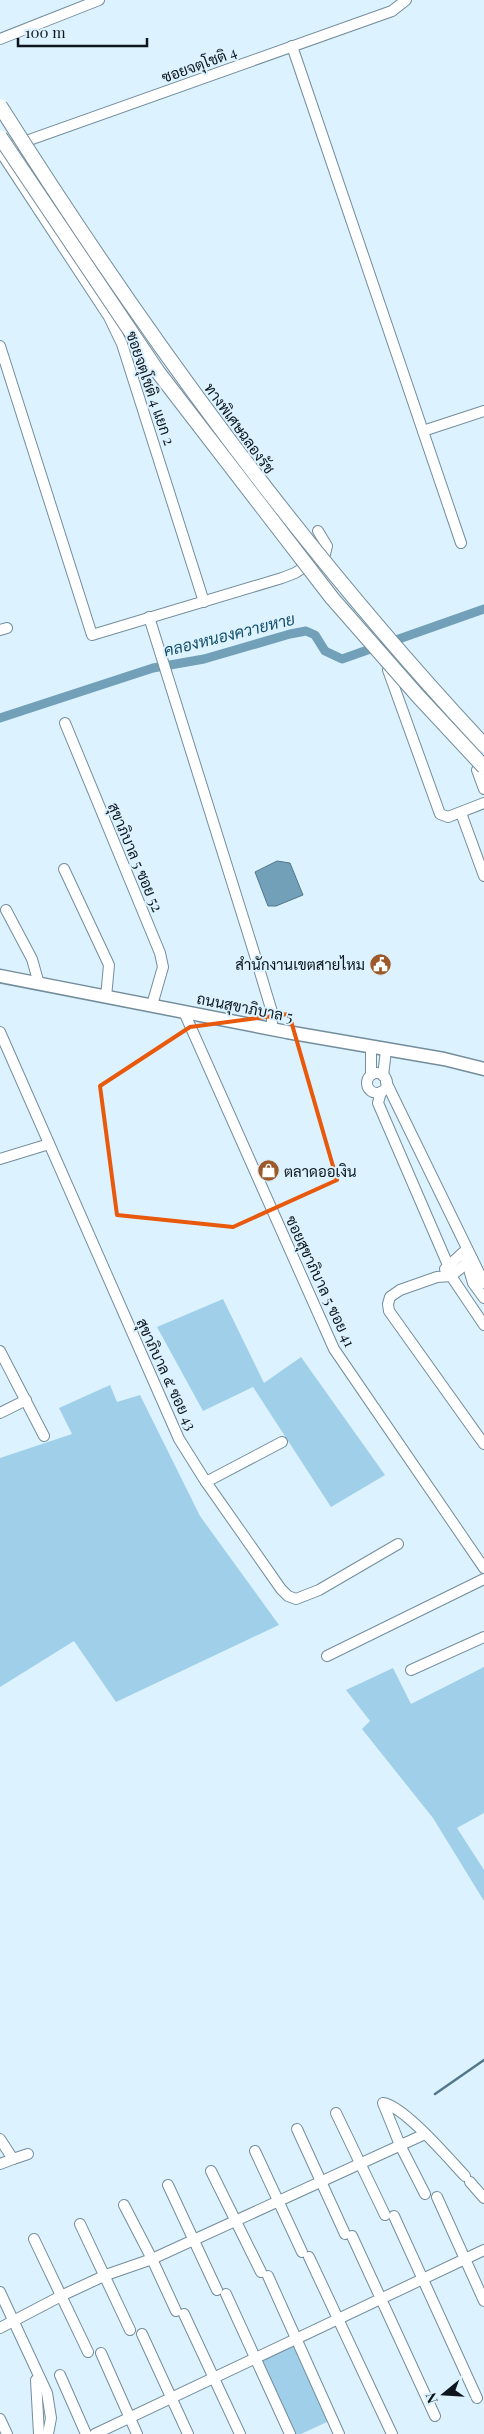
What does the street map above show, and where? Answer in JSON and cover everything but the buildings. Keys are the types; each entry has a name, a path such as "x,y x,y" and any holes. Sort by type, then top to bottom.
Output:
{"highway":[{"name":"ทางพิเศษฉลองรัช","path":"0,106 39,169 173,364 261,484 410,664 484,745"},
{"name":"ทางพิเศษฉลองรัช","path":"0,137 158,372 332,598 481,769"}],"main road":[{"name":"ถนนสุขาภิบาล 5","path":"1,975 39,984 484,1069"}],"street":[{"path":"0,39 99,0"},
{"name":"ซอยจตุโชติ 4","path":"0,151 392,10 406,0"},
{"path":"292,46 461,543"},
{"name":"ซอยจตุโชติ 4 แยก 2","path":"0,151 109,317 122,344 204,602"},
{"path":"0,346 88,629 92,635 98,635 149,617 204,602 294,573 325,554 327,546 318,531"},
{"path":"423,431 484,411"},
{"path":"149,617 272,1012 272,1029"},
{"path":"388,670 440,814 448,817 484,803"},
{"name":"สุขาภิบาล 5 ซอย 52","path":"65,723 160,953 163,967 152,1005"},
{"path":"481,769 484,790"},
{"path":"461,813 484,876"},
{"path":"64,868 109,965 106,997"},
{"path":"6,910 32,960 39,984"},
{"name":"ซอยสุขาภิบาล 5 ซอย 41","path":"184,1012 334,1349 484,1568"},
{"name":"สุขาภิบาล ๕ ซอย 43","path":"0,1032 175,1430 206,1482 281,1589 288,1596 296,1599 319,1590 398,1544"},
{"path":"371,1048 372,1075 367,1083 369,1089 374,1093 380,1092 385,1088 386,1050"},
{"path":"372,1075 378,1074 385,1079 457,1225 470,1261 484,1283"},
{"path":"380,1092 378,1103 448,1265 451,1276 484,1325"},
{"path":"0,1159 49,1144"},
{"path":"437,1277 465,1250"},
{"path":"470,1261 451,1276 437,1277 400,1290 390,1297 388,1304 390,1311 484,1444"},
{"path":"470,1261 473,1283 484,1298"},
{"path":"0,1351 44,1436"},
{"path":"0,1413 26,1400"},
{"path":"206,1482 282,1442"},
{"path":"328,1656 484,1579"},
{"path":"410,1670 484,1637"},
{"path":"425,2194 400,2145 383,2103 392,2104 425,2134 484,2198"},
{"path":"336,2114 360,2164 422,2278 477,2398"},
{"path":"297,2129 321,2182 381,2297 435,2416"},
{"path":"0,2328 62,2295 106,2275 152,2259 425,2134"},
{"path":"0,2139 13,2159"},
{"path":"255,2151 338,2318 392,2434"},
{"path":"0,2164 28,2154"},
{"path":"212,2171 236,2221 265,2274 339,2434"},
{"path":"168,2185 255,2357 290,2434"},
{"path":"437,2197 484,2301"},
{"path":"124,2205 213,2377 240,2434"},
{"path":"80,2224 106,2275 130,2330"},
{"path":"34,2239 88,2352"},
{"path":"94,2434 484,2250"},
{"path":"0,2292 46,2393 50,2408 48,2434"},
{"path":"142,2334 188,2434"},
{"path":"101,2353 137,2434"},
{"path":"36,2374 39,2434"},
{"path":"60,2375 86,2434"},
{"path":"0,2419 7,2434"}],"highlighted area":[{"path":"289,1014 337,1180 233,1227 117,1215 100,1086 190,1027"}],"shaded area":[{"path":"277,861 290,863 303,895 276,906 268,906 255,872"},
{"path":"223,1299 264,1383 301,1357 385,1475 331,1507 253,1387 203,1411 157,1327"},
{"path":"110,1385 117,1402 140,1395 200,1516 279,1625 116,1702 74,1641 0,1687 0,1458 72,1434 59,1408"},
{"path":"484,1667 484,1813 457,1828 484,1870 484,1901 433,1818 362,1729 370,1721 346,1690 393,1668 411,1704"},
{"path":"293,2344 329,2421 301,2434 295,2434 261,2359"}],"waterway":[{"name":"คลองหนองควายหาย","path":"0,718 153,668 204,659 290,634 306,631 315,635 325,651 342,659 484,609"},
{"path":"435,2094 484,2060"}],"place":[{"name":"สำนักงานเขตสายไหม","path":"381,964"},
{"name":"ตลาดออเงิน","path":"268,1171"}]}
